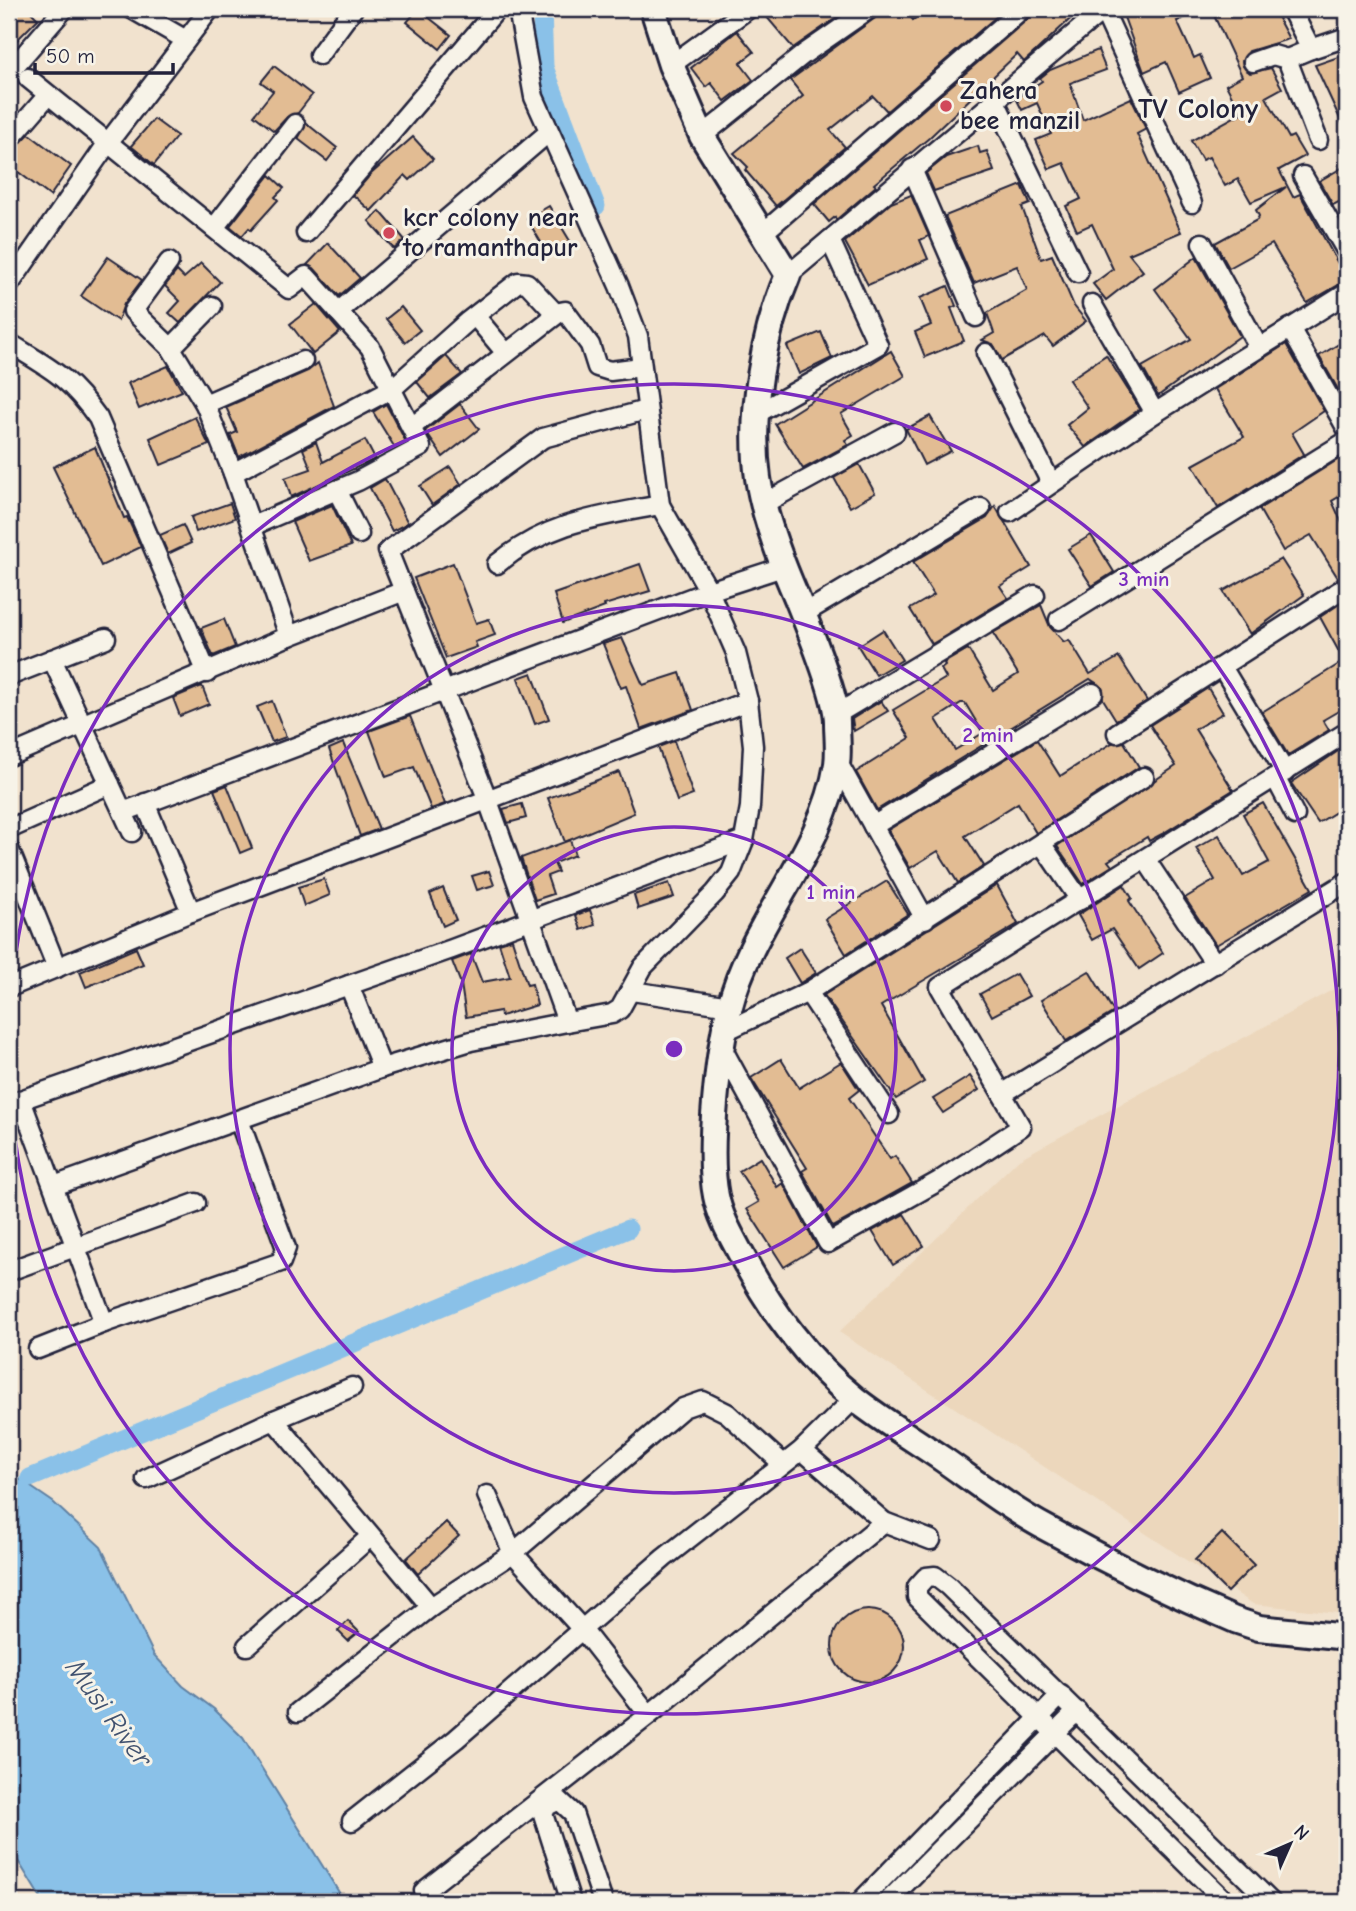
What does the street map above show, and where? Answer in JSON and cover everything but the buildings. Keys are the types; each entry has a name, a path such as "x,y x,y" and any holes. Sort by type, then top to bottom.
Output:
{"street":[{"path":"11,70 64,9"},
{"path":"132,9 186,40"},
{"path":"10,279 107,144 210,9"},
{"path":"318,55 353,9"},
{"path":"306,233 497,9"},
{"path":"54,1186 382,1068 471,1041 612,1014 639,992 643,967 654,953 723,883 744,840 750,807 753,746 748,701 736,653 716,589 660,506 638,336 619,286 534,97 518,9"},
{"path":"653,9 671,65 702,136 788,275"},
{"path":"671,65 748,9"},
{"path":"702,136 804,54 869,9"},
{"path":"763,233 1023,9"},
{"path":"1192,203 1104,9 788,275 773,308 765,343 756,459 763,504 783,567 803,614 837,714 837,761 828,801 815,832 764,925 730,1006 723,1039 713,1173 716,1199 749,1269 848,1406 1045,1528 1190,1600 1259,1628 1347,1637"},
{"path":"1291,9 1311,49"},
{"path":"1253,62 1273,55 1287,59 1347,37"},
{"path":"1287,59 1318,140"},
{"path":"28,78 289,289 306,276 370,347 413,426 421,447 337,489 252,526"},
{"path":"9,140 48,94"},
{"path":"995,101 1078,273"},
{"path":"214,229 295,124"},
{"path":"338,312 549,132"},
{"path":"912,169 976,317"},
{"path":"1303,176 1347,252"},
{"path":"758,413 878,345 830,240"},
{"path":"1202,243 1259,348"},
{"path":"169,262 133,311 171,348 205,404 233,473 289,636"},
{"path":"233,473 393,388 513,285 524,282 556,314"},
{"path":"1010,512 1155,412 1347,293"},
{"path":"1092,304 1155,412"},
{"path":"171,348 212,306"},
{"path":"413,426 556,314 565,311 573,318 590,345 597,367 610,371 641,367"},
{"path":"475,316 506,353"},
{"path":"1290,328 1347,429"},
{"path":"9,343 55,370 76,387 98,418 207,673"},
{"path":"986,353 1051,483"},
{"path":"205,404 303,360"},
{"path":"567,1022 488,798 387,551 543,438 646,410"},
{"path":"763,504 796,489 895,432"},
{"path":"1059,620 1347,441"},
{"path":"337,489 359,534"},
{"path":"497,564 524,542 553,529 596,517 660,506"},
{"path":"803,614 981,508"},
{"path":"123,812 716,589 783,567"},
{"path":"1117,733 1347,586"},
{"path":"9,757 289,636 404,591"},
{"path":"837,714 1035,595"},
{"path":"9,676 106,638"},
{"path":"52,659 132,832"},
{"path":"1222,667 1280,776 1294,815"},
{"path":"873,826 1093,693"},
{"path":"10,987 191,912 748,701"},
{"path":"723,1039 828,1243 939,1181 1021,1127 940,987 1347,732"},
{"path":"837,761 925,919"},
{"path":"723,1039 808,992 1144,778"},
{"path":"9,829 110,784"},
{"path":"145,803 191,912"},
{"path":"104,1323 54,1186 15,1102 532,919 744,840"},
{"path":"1041,843 1080,900"},
{"path":"9,849 57,968"},
{"path":"1146,860 1214,964"},
{"path":"1002,1094 1347,882"},
{"path":"348,985 382,1068"},
{"path":"639,992 730,1006"},
{"path":"808,992 889,1114"},
{"path":"38,1349 104,1323 281,1262 286,1248 239,1120"},
{"path":"9,1271 196,1203"},
{"path":"146,1479 352,1387"},
{"path":"298,1712 431,1607 513,1553 683,1408 703,1401 719,1406 783,1464"},
{"path":"352,1821 456,1739 581,1628 805,1447 848,1406"},
{"path":"274,1420 431,1607"},
{"path":"805,1447 884,1522 932,1540"},
{"path":"487,1495 513,1553 581,1628 649,1715"},
{"path":"424,1891 649,1715 884,1522"},
{"path":"247,1646 370,1537"},
{"path":"1226,1902 917,1597 917,1587 926,1577 935,1576 947,1586 1271,1902"},
{"path":"860,1902 1061,1695"},
{"path":"887,1902 1077,1711"},
{"path":"571,1902 543,1814 547,1806 558,1800 573,1813 603,1902"}],"shaded area":[{"path":"1347,982 1347,1614 1253,1604 839,1332 1019,1159"}],"water":[{"name":"Musi River","path":"9,1472 53,1502 101,1547 154,1655 183,1686 214,1709 243,1738 345,1902 43,1902 9,1846"}],"waterway":[{"path":"542,9 544,67 596,206"},
{"path":"30,1478 628,1229"}],"place":[{"name":"Zahera bee manzil","path":"946,106"},
{"name":"kcr colony near to ramanthapur","path":"389,233"}],"district":[{"name":"TV Colony","path":"1198,109"}]}
